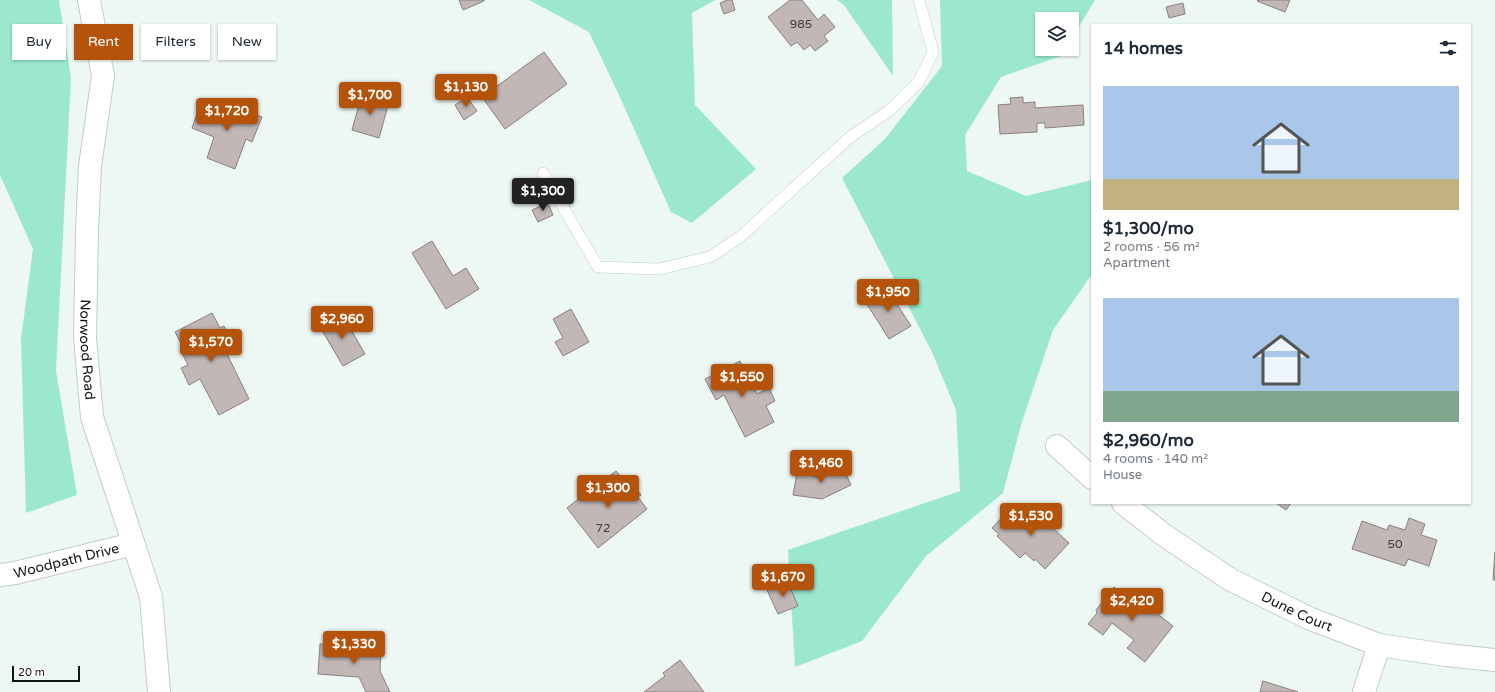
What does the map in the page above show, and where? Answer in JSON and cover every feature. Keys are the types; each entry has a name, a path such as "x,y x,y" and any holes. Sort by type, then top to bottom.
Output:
{"street":[{"name":"Norwood Road","path":"89,0 103,76 90,166 87,231 85,338 92,417 151,597 159,692"},
{"path":"1057,446 1091,477"},
{"name":"Dune Court","path":"1124,504 1164,535 1231,580 1311,619 1379,645 1446,655 1495,660"},
{"name":"Woodpath Drive","path":"0,575 15,573 133,544"},
{"path":"1364,692 1379,645"}],"lane":[{"path":"543,172 598,267 659,270 710,256 740,237 849,138 890,110 918,83 933,52 919,0"}],"green space":[{"path":"0,0 59,0 63,24 12,24 12,60 66,60 66,46 71,78 56,371 77,495 26,513 21,339 33,249 0,175"},
{"path":"529,0 715,0 692,13 695,105 756,169 692,223 671,212 589,32"},
{"path":"837,0 892,0 893,76 844,5"},
{"path":"940,0 1095,0 1079,26 1079,12 1035,12 1035,56 1061,56 1001,77 965,135 967,171 1026,196 1091,180 1091,275 1053,330 1021,425 1003,493 926,556 862,641 795,667 788,550 960,491 956,410 932,352 842,178 885,139 942,66"}],"building":[{"path":"459,0 484,0 484,1 463,10"},
{"path":"727,0 732,0 735,10 724,14 720,3"},
{"path":"790,0 802,0 818,20 824,14 835,27 824,36 828,41 815,51 810,45 804,50 797,42 791,46 768,17"},
{"path":"1290,0 1285,12 1257,1"},
{"path":"1183,3 1185,14 1169,18 1166,7"},
{"path":"544,52 567,84 505,129 482,97"},
{"path":"362,94 389,102 379,138 352,130"},
{"path":"467,97 477,111 464,120 455,105"},
{"path":"1023,97 1023,103 1035,102 1035,108 1083,105 1084,125 1045,128 1045,123 1037,123 1037,132 1000,134 998,105 1011,104 1010,98"},
{"path":"222,102 262,117 252,142 246,139 235,169 207,158 214,137 192,128 199,108 217,114"},
{"path":"548,203 553,215 538,222 532,210"},
{"path":"432,241 453,276 466,268 479,289 446,309 412,253"},
{"path":"886,287 911,326 889,339 865,301"},
{"path":"571,309 589,342 563,356 555,342 563,338 553,319"},
{"path":"212,313 220,328 224,326 234,345 225,350 249,399 219,415 200,379 189,385 181,368 188,365 180,349 183,347 175,332"},
{"path":"342,314 365,354 343,366 320,327"},
{"path":"740,361 757,394 769,388 775,401 766,406 774,422 745,437 724,395 716,400 705,379"},
{"path":"842,466 851,485 822,499 793,495 797,473 818,477"},
{"path":"616,471 626,483 629,481 641,495 638,497 647,509 598,548 567,508 587,492 592,499 600,494 597,490 606,483 604,480"},
{"path":"1277,504 1290,504 1286,510"},
{"path":"1028,505 1069,543 1045,569 1035,559 1034,561 1025,553 1020,558 997,536 999,534 992,528 1008,511 1016,518"},
{"path":"1409,518 1425,524 1421,535 1437,540 1429,566 1408,559 1405,566 1352,549 1362,521 1387,530 1389,525 1405,530"},
{"path":"1495,552 1495,580 1493,580"},
{"path":"788,582 798,606 778,614 767,590"},
{"path":"1114,587 1131,600 1134,596 1173,626 1145,662 1127,648 1134,640 1112,623 1103,635 1088,624 1097,613 1096,610"},
{"path":"320,644 381,648 380,671 390,692 366,692 359,677 318,674"},
{"path":"680,660 704,692 644,692 665,676 663,673"},
{"path":"1263,681 1298,692 1260,692"}]}
